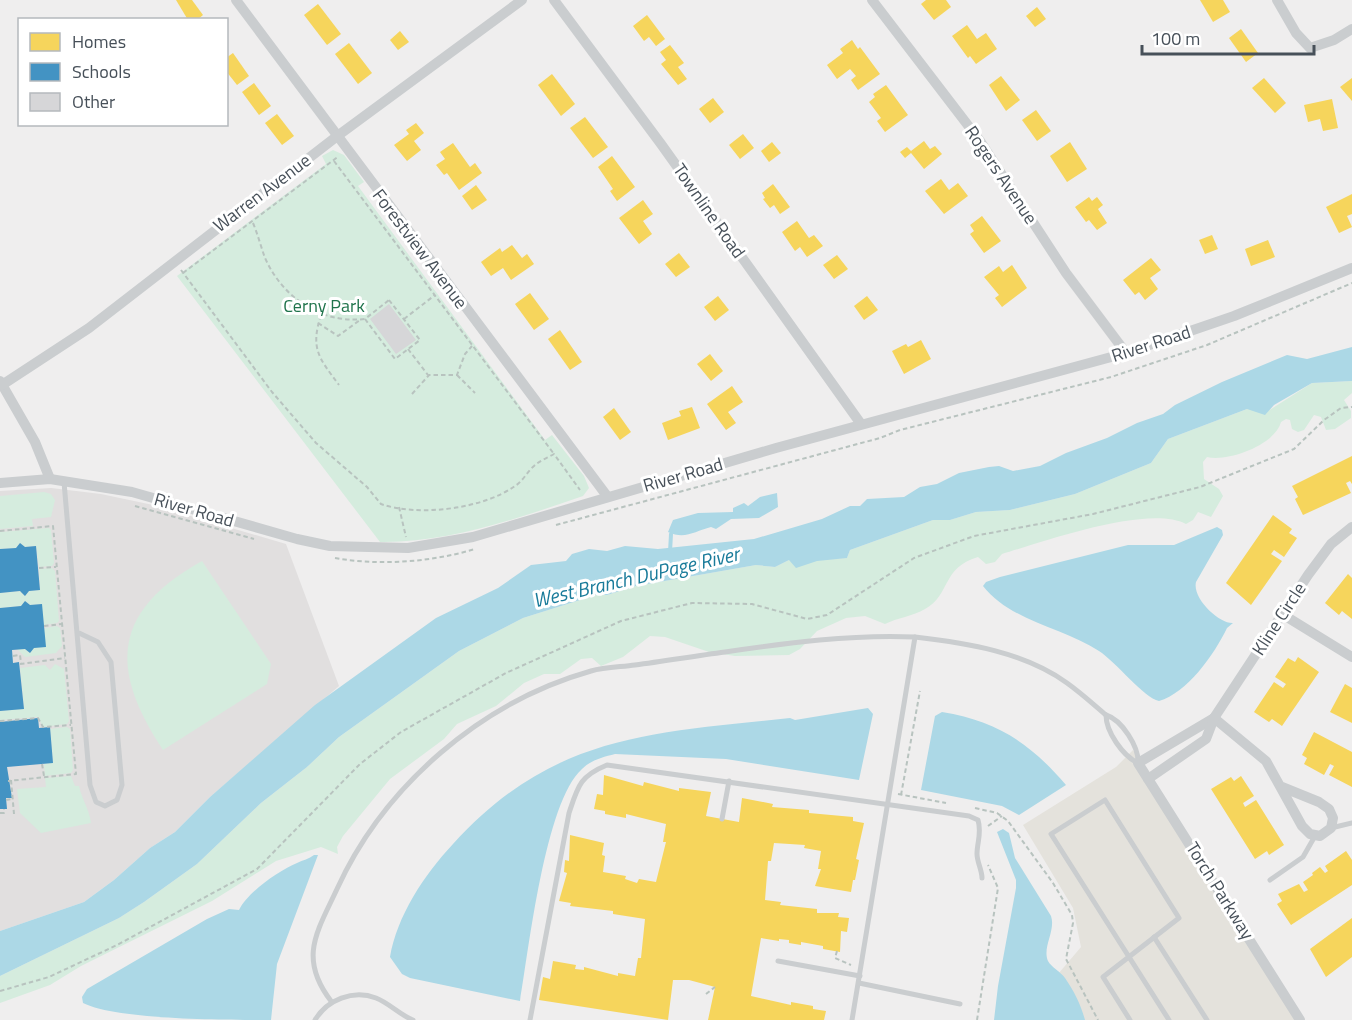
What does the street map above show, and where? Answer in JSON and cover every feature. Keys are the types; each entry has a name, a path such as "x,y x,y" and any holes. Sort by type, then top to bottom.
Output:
{"street":[{"name":"Forestview Avenue","path":"236,0 345,150 607,496"},
{"name":"Warren Avenue","path":"1,383 89,328 336,137 522,0"},
{"name":"Townline Road","path":"554,0 661,144 861,424"},
{"name":"Rogers Avenue","path":"872,0 980,141 1066,273 1126,353"},
{"path":"1277,0 1296,33 1310,48 1334,40 1352,29"},
{"name":"River Road","path":"0,483 50,478 64,480 132,492 312,543 365,549 408,548 473,537 607,496 861,424 1126,353 1234,316 1352,268"},
{"path":"1,383 35,442 50,478"},
{"name":"Kline Circle","path":"1148,779 1206,739 1214,718 1282,614 1331,544 1352,527"},
{"path":"1282,614 1352,657"},
{"path":"1214,718 1262,757 1282,787 1302,826 1315,836 1323,835 1331,828 1333,818 1325,805 1282,787"},
{"name":"Kline Circle","path":"1138,763 1214,718"},
{"name":"Torch Parkway","path":"1138,763 1300,1020"}],"lane":[{"path":"64,480 79,633 78,658 90,785 96,802 105,806 117,800 122,785 111,662 104,648 79,633"},
{"path":"331,1001 320,987 313,970 312,952 322,923 351,858 375,823 425,764 501,711 541,691 591,671 746,649 867,637 915,637 992,649 1066,682 1106,715 1114,717 1139,753 1138,763 1128,758 1106,723 1106,715"},
{"path":"852,1020 915,637"},
{"path":"530,1020 569,813 579,784 592,771 608,765 969,816 978,820 981,832 977,856 982,878"},
{"path":"722,819 729,781"},
{"path":"1130,1020 1103,977 1129,957 1154,937 1179,918 1105,800 1051,834 1129,957 1169,1020"},
{"path":"1331,828 1352,823"},
{"path":"1270,880 1303,857 1315,836"},
{"path":"1154,937 1207,1020"},
{"path":"778,961 860,976"},
{"path":"859,983 960,1004"},
{"path":"315,1020 331,1001 354,996 376,998 413,1020"}],"path":[{"path":"183,273 253,223 345,150"},
{"path":"334,161 580,490"},
{"path":"253,223 265,258 294,298 321,315 360,319 364,319 389,300 420,340 395,359 364,319"},
{"path":"174,260 239,350 316,443 367,488 381,504 441,510 490,497 515,486 533,466 554,454"},
{"path":"549,527 763,471 880,438 900,430 1112,377 1207,345 1352,283"},
{"path":"404,319 435,296"},
{"path":"321,315 318,323 316,350 339,385"},
{"path":"318,323 338,336 360,319"},
{"path":"458,375 465,354 472,346"},
{"path":"408,349 429,375"},
{"path":"412,394 429,375 458,375 476,393"},
{"path":"130,504 255,540"},
{"path":"399,507 408,548"},
{"path":"0,531 53,526 76,774 9,780 14,814"},
{"path":"331,557 362,562 404,561 480,547"},
{"path":"39,568 56,567"},
{"path":"44,626 62,624"},
{"path":"13,656 20,655 20,664 65,658"},
{"path":"901,797 920,692"},
{"path":"0,721 38,718 43,727 71,725"},
{"path":"42,764 44,777"},
{"path":"896,793 901,797 947,803"},
{"path":"6,800 12,799"},
{"path":"970,808 1002,816 1014,828 1053,883 1072,915 1073,923 1066,959 1098,1020"},
{"path":"0,813 4,813 4,809"},
{"path":"988,826 1002,816"},
{"path":"976,1020 999,888 985,858"},
{"path":"837,951 836,958 853,966"},
{"path":"706,994 716,987"}],"shaded area":[{"path":"51,488 101,494 153,505 286,544 339,686 210,797 175,832 150,848 114,880 84,902 0,931 0,491"},
{"path":"1133,750 1303,1020 1019,1020 1081,947 1073,908 1023,825 1116,767"}],"green space":[{"name":"Cerny Park","path":"333,150 344,155 364,182 358,186 545,440 552,435 584,476 589,488 583,496 457,534 380,542 177,276 326,164 322,156"},
{"path":"1352,381 1352,393 1344,400 1351,411 1351,418 1335,429 1326,430 1321,417 1314,415 1304,430 1298,432 1292,429 1290,420 1286,419 1281,422 1270,438 1250,450 1227,457 1207,457 1203,462 1204,479 1219,489 1223,496 1211,517 1198,512 1193,520 1186,524 1169,519 1122,522 1068,534 1002,554 995,562 986,564 978,557 958,568 939,597 925,609 885,624 865,616 846,618 817,631 800,649 789,655 735,656 709,652 665,637 650,636 623,657 601,666 592,658 581,659 560,674 544,674 524,683 496,706 457,724 444,739 390,779 343,836 337,847 338,854 321,847 276,861 212,901 81,966 50,985 0,1003 0,976 119,918 144,902 197,864 261,803 307,767 339,737 459,651 523,618 596,595 607,595 636,586 756,565 775,567 789,560 847,558 850,550 933,520 950,520 976,512 1010,510 1075,494 1151,463 1168,439 1247,409 1268,411 1312,383"},
{"path":"44,492 51,494 55,500 51,517 32,519 33,526 0,529 0,496"},
{"path":"49,528 54,563 52,566 39,567 36,546 25,547 20,543 16,548 0,549 0,532"},
{"path":"202,561 271,664 267,684 163,750 145,721 134,693 128,668 128,644 136,621 150,600 172,580"},
{"path":"52,568 55,571 59,621 57,623 44,625 41,604 30,605 25,601 21,606 0,608 0,593 20,591 25,596 29,591 40,590 39,569"},
{"path":"57,626 60,628 62,646 56,653 25,657 17,649 25,649 30,653 45,628"},
{"path":"55,664 64,669 69,721 67,724 43,727 38,717 0,720 0,711 24,708 20,668 45,665 50,670"},
{"path":"67,727 70,729 73,770 71,773 45,776 44,764 53,762 50,729"},
{"path":"71,776 75,786 79,786 91,823 41,833 20,813 17,789 46,787 45,778"}],"water":[{"name":"West Branch DuPage River","path":"1352,347 1352,381 1312,383 1274,405 1265,415 1247,409 1168,439 1151,463 1075,494 1010,510 976,512 950,520 933,520 850,550 847,558 817,561 796,568 789,560 775,567 756,565 636,586 607,595 596,595 523,618 459,651 339,737 307,767 261,803 197,864 144,902 119,918 0,976 0,931 84,902 114,880 150,848 175,832 210,797 315,705 436,618 498,588 531,565 566,561 572,554 589,549 607,551 625,546 658,549 754,539 822,519 850,506 860,506 867,499 904,497 920,487 937,484 959,473 999,466 1013,471 1040,466 1066,453 1163,414 1175,405 1222,382 1287,355 1307,359"},
{"path":"777,493 778,507 759,518 731,519 716,529 711,527 685,535 668,532 673,520 698,513 733,512 733,508 744,503 748,506 760,497"},
{"path":"1217,527 1222,530 1223,535 1196,582 1196,589 1198,596 1208,609 1221,619 1233,623 1227,628 1199,672 1180,690 1159,701 1138,687 1099,651 1022,616 994,598 983,586 986,582 1000,577 1128,545 1174,545"},
{"path":"868,708 873,714 859,780 726,759 615,754 597,759 582,769 569,786 548,843 520,1001 410,978 402,974 390,957 405,911 432,869 453,844 490,808 528,780 567,760 607,745 649,735 740,723 790,718 795,720"},
{"path":"942,712 980,721 1011,736 1039,757 1066,785 1019,815 1002,806 921,790 935,716"},
{"path":"1003,829 1009,833 1015,858 1051,916 1048,961 1068,983 1085,1020 994,1020 1016,888 1016,880 997,832"},
{"path":"314,855 318,855 277,964 271,1020 146,1016 99,1009 83,1003 82,997 87,989 207,919 229,909 239,910 249,896 264,883"}],"building: Homes":[{"path":"176,0 192,0 203,15 199,18 187,18"},
{"path":"926,0 946,0 951,7 934,20 921,4"},
{"path":"1200,0 1223,0 1230,12 1213,22"},
{"path":"318,4 341,34 327,45 304,15"},
{"path":"1037,7 1046,19 1035,27 1026,16"},
{"path":"647,15 665,39 656,46 649,37 644,41 633,26"},
{"path":"967,25 977,39 986,33 997,49 976,64 970,56 968,58 952,36"},
{"path":"1241,29 1258,53 1246,62 1229,38"},
{"path":"400,31 409,42 398,50 390,40"},
{"path":"852,40 880,74 858,90 851,80 856,76 850,69 837,79 827,65 843,53 840,49"},
{"path":"349,43 372,73 358,84 335,54"},
{"path":"670,45 684,63 678,67 687,79 678,85 661,64 666,60 660,52"},
{"path":"233,53 249,76 237,85 228,74 228,57"},
{"path":"552,74 575,104 561,116 538,85"},
{"path":"1001,76 1020,100 1006,111 989,85"},
{"path":"1264,78 1286,103 1275,113 1252,88"},
{"path":"1352,78 1352,101 1340,87"},
{"path":"254,83 271,106 259,115 242,92"},
{"path":"886,85 908,115 885,132 877,121 881,118 869,102 875,97 873,94"},
{"path":"713,98 724,112 710,123 699,109"},
{"path":"1332,99 1338,128 1323,131 1320,119 1308,122 1304,105"},
{"path":"1036,110 1051,131 1037,141 1022,120"},
{"path":"277,114 294,136 282,145 265,123"},
{"path":"585,117 608,147 593,158 570,128"},
{"path":"416,123 424,133 414,141 421,150 407,161 394,145 409,134 406,130"},
{"path":"743,134 754,148 740,159 729,145"},
{"path":"924,141 930,149 935,146 942,154 924,169 911,153 905,158 900,152 907,147 911,151"},
{"path":"772,142 781,153 769,162 761,151"},
{"path":"1070,142 1087,169 1067,182 1050,156"},
{"path":"453,143 470,167 475,163 482,173 459,190 447,173 444,175 436,165 445,159 440,152"},
{"path":"612,156 635,187 617,201 610,191 613,189 598,167"},
{"path":"941,179 949,190 958,183 968,196 944,214 925,191"},
{"path":"773,184 790,207 780,214 774,205 770,208 763,199 765,198 762,193"},
{"path":"476,185 487,200 472,210 462,196"},
{"path":"1352,194 1352,214 1347,216 1352,227 1339,233 1326,207"},
{"path":"1089,197 1092,201 1097,197 1103,205 1098,209 1107,223 1097,230 1089,220 1086,222 1075,207"},
{"path":"643,200 653,214 643,221 652,234 639,244 619,218"},
{"path":"982,216 1001,241 984,253 970,234 974,231 970,225"},
{"path":"797,221 809,238 814,235 823,246 807,257 800,247 795,251 782,232"},
{"path":"1212,235 1218,249 1205,254 1199,240"},
{"path":"1268,240 1275,257 1251,266 1245,249"},
{"path":"512,245 522,258 527,254 534,264 511,280 503,268 491,276 481,262 500,248 502,252"},
{"path":"679,253 690,267 676,277 665,264"},
{"path":"837,255 848,269 834,279 823,265"},
{"path":"1151,258 1161,270 1150,278 1158,289 1145,300 1139,292 1135,295 1123,280"},
{"path":"1012,265 1027,288 1002,307 995,298 999,295 984,277 999,266 1003,272"},
{"path":"530,293 549,319 534,330 515,304"},
{"path":"718,296 729,310 715,321 704,307"},
{"path":"867,296 878,310 864,320 854,306"},
{"path":"560,330 582,362 570,370 548,339"},
{"path":"921,340 931,359 904,374 892,351 906,344 908,347"},
{"path":"710,354 723,371 711,381 697,364"},
{"path":"732,386 743,402 728,412 736,423 726,430 707,404"},
{"path":"692,407 700,428 668,440 662,423 681,416 679,411"},
{"path":"614,408 631,432 620,440 603,417"},
{"path":"1352,456 1352,484 1350,481 1346,483 1351,493 1303,515 1295,499 1298,497 1292,486"},
{"path":"1273,515 1292,529 1289,533 1297,538 1284,557 1274,550 1271,554 1282,561 1251,605 1226,583"},
{"path":"1348,574 1352,578 1352,619 1342,611 1339,615 1325,603"},
{"path":"1298,657 1319,672 1282,726 1272,719 1269,722 1254,712 1274,682 1283,688 1286,684 1275,677 1288,658 1295,662"},
{"path":"1345,684 1352,688 1352,723 1330,712"},
{"path":"1314,732 1352,752 1352,787 1329,775 1334,766 1330,764 1324,775 1304,764 1307,758 1302,755"},
{"path":"604,775 643,786 644,782 679,791 679,788 711,792 706,816 739,822 742,798 773,804 772,807 853,817 853,821 864,823 856,859 859,860 851,892 815,886 821,869 818,869 821,851 804,848 805,845 774,843 771,861 768,861 765,900 781,902 780,905 817,909 817,913 839,913 838,917 849,918 847,932 841,931 840,952 801,942 801,945 789,943 789,940 761,938 751,996 791,1005 791,1002 813,1006 813,1009 826,1011 824,1020 708,1020 715,987 689,980 673,980 668,1020 539,1000 543,977 550,979 553,961 576,965 575,969 584,970 584,967 618,976 618,973 635,976 638,958 641,958 645,919 613,914 613,911 570,906 571,903 559,901 567,873 564,872 565,860 569,861 570,835 604,843 603,872 626,876 625,879 637,883 639,879 656,882 666,842 663,842 666,824 626,814 626,818 605,814 605,811 594,809 597,794 603,795"},
{"path":"1241,776 1254,796 1243,803 1245,807 1256,800 1284,845 1269,855 1267,851 1255,859 1211,789 1231,777 1234,781"},
{"path":"1346,851 1352,860 1352,885 1291,925 1277,904 1282,901 1278,894 1299,884 1304,892 1308,890 1303,882 1320,867 1325,873 1328,871 1325,866"},
{"path":"1352,918 1352,957 1326,977 1310,949"}],"building: Schools":[{"path":"20,543 25,547 36,546 40,590 29,591 25,596 20,591 0,593 0,549 16,548"},
{"path":"25,601 30,605 42,604 46,647 34,648 30,653 25,649 12,650 13,663 19,662 24,709 0,711 0,608 21,606"},
{"path":"38,718 39,728 50,727 53,763 7,767 12,798 6,798 7,809 0,809 0,722"}],"building: Other":[{"path":"389,304 416,340 396,354 370,319"}],"waterway":[{"name":"West Branch DuPage River","path":"670,552 671,534"}]}
